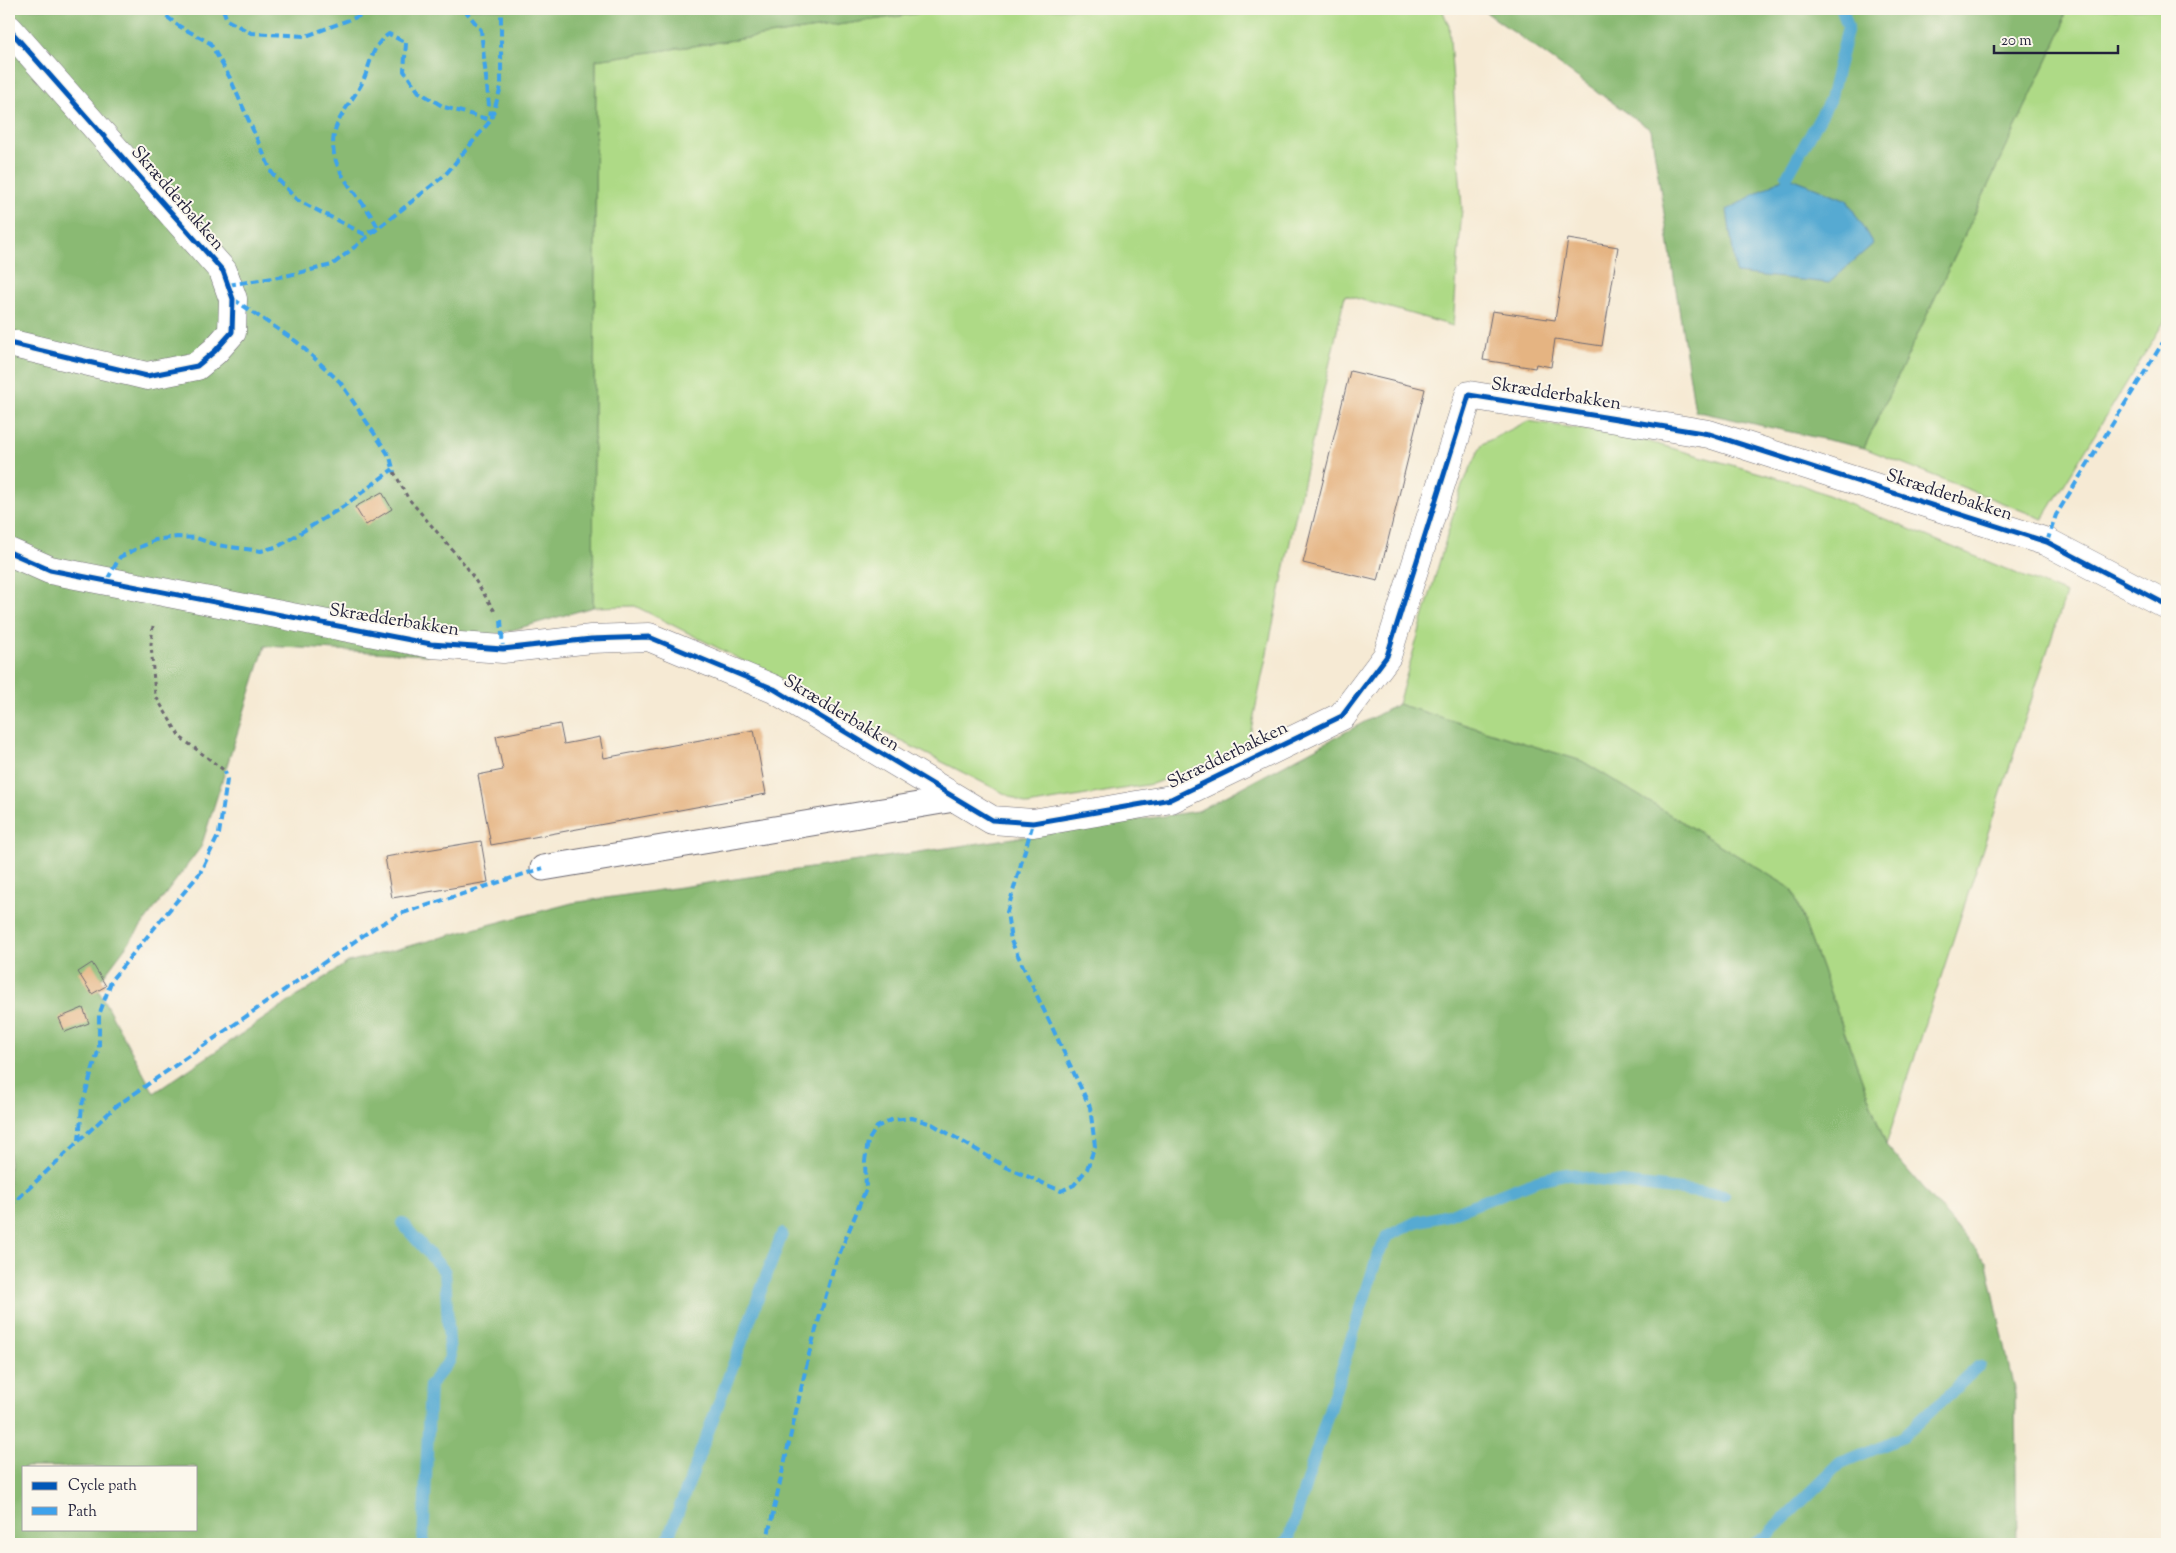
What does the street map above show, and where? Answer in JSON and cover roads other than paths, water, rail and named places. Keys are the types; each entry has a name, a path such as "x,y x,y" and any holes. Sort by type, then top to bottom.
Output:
{"street":[{"name":"Skrædderbakken","path":"9,28 223,271 233,299 232,332 216,351 197,366 147,376 9,343"},
{"name":"Skrædderbakken","path":"9,552 50,570 431,644 503,649 591,639 649,637 774,689 954,799 992,820 1033,823 1171,799 1342,716 1387,656 1469,395 1709,434 2047,542 2167,605"}],"lane":[{"path":"543,868 954,799"}],"water":[{"path":"1787,176 1847,200 1873,244 1829,283 1736,273 1727,210"}],"waterway":[{"path":"1787,176 1830,100 1848,27 1842,9"},
{"path":"1283,1544 1289,1538 1378,1254 1388,1236 1416,1222 1448,1215 1538,1180 1566,1174 1597,1180 1724,1195"},
{"path":"402,1223 445,1272 450,1360 430,1385 423,1544"},
{"path":"666,1544 782,1234"},
{"path":"1754,1544 1765,1537 1841,1463 1903,1437 1979,1366"}]}
